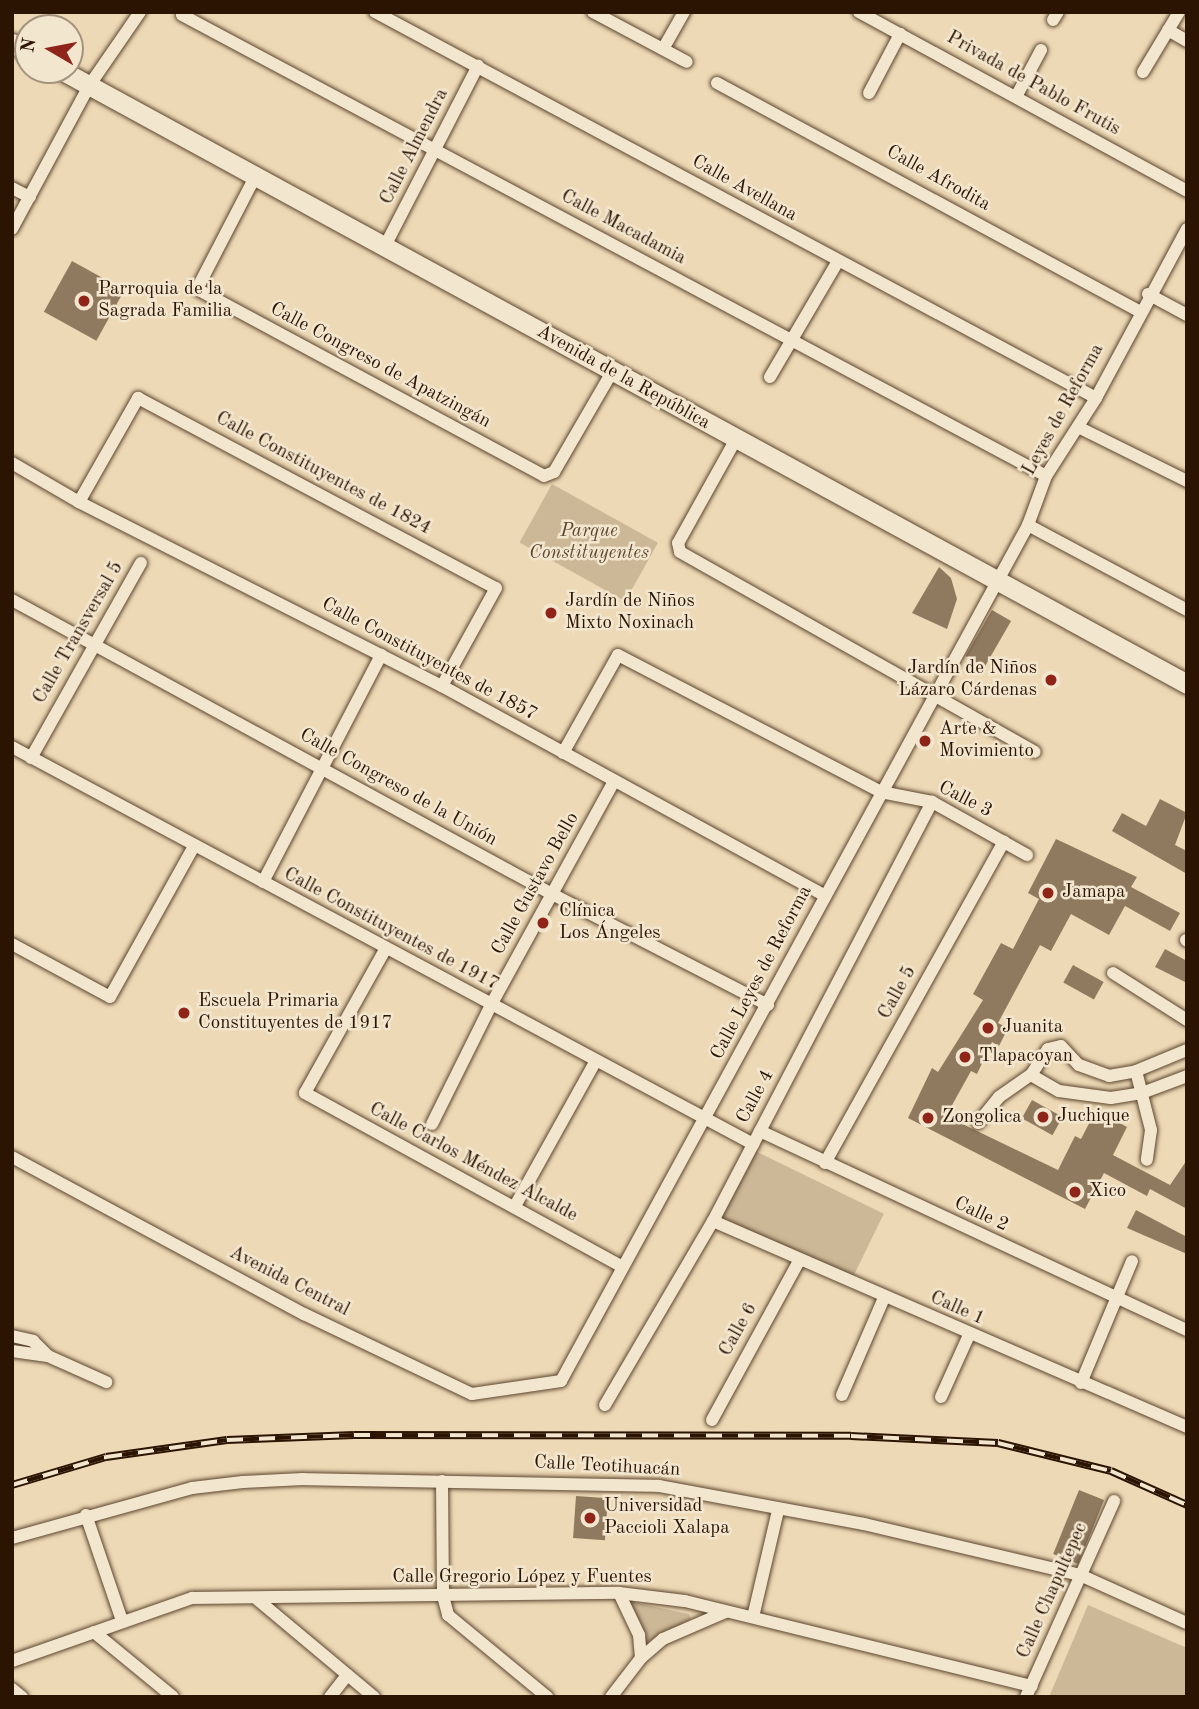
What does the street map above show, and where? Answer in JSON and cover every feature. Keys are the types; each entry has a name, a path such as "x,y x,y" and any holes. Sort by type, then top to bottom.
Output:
{"main road":[{"name":"Avenida de la República","path":"84,83 997,583 1187,684"}],"street":[{"path":"12,229 89,86 140,12"},
{"name":"Calle Avellana","path":"374,12 837,262 1096,398"},
{"path":"593,12 687,62"},
{"path":"663,50 684,12"},
{"name":"Privada de Pablo Frutis","path":"859,12 1017,95 1187,191"},
{"path":"1143,72 1179,12"},
{"name":"Calle Macadamia","path":"182,15 1046,476"},
{"path":"1168,30 1187,41"},
{"path":"869,93 900,34"},
{"path":"1017,95 1041,50"},
{"name":"Calle Almendra","path":"385,246 478,66"},
{"name":"Calle Afrodita","path":"717,83 1139,311"},
{"name":"Calle Congreso de Apatzingán","path":"255,177 197,289 544,476 554,472 612,372"},
{"path":"12,188 30,197"},
{"path":"1187,229 1148,294 1187,315"},
{"path":"770,377 837,262"},
{"name":"Leyes de Reforma","path":"997,583 1028,525 1046,476 1096,398 1148,294"},
{"name":"Calle Constituyentes de 1824","path":"79,502 138,398 496,588 442,686"},
{"path":"1078,427 1187,481"},
{"path":"736,439 678,543 680,552 936,693 1035,752"},
{"name":"Calle Constituyentes de 1857","path":"12,463 79,502 442,686 825,896"},
{"path":"1028,525 1186,609"},
{"name":"Calle Transversal 5","path":"31,758 141,563"},
{"name":"Calle Leyes de Reforma","path":"561,1381 997,583"},
{"name":"Calle Congreso de la Unión","path":"12,600 552,894 768,1005"},
{"path":"263,882 381,655"},
{"path":"563,753 618,655 881,792"},
{"name":"Calle Constituyentes de 1917","path":"12,747 193,848 386,947 595,1062 753,1144"},
{"name":"Calle Gustavo Bello","path":"432,1124 491,1005 614,781"},
{"name":"Calle 3","path":"881,792 932,802 1027,855"},
{"name":"Calle 4","path":"605,1405 713,1221 932,802"},
{"name":"Calle 5","path":"825,1163 1004,842"},
{"path":"12,944 110,997 193,848"},
{"name":"Calle Carlos Méndez Alcalde","path":"386,947 305,1093 623,1267"},
{"path":"1113,973 1187,1020"},
{"path":"978,1123 999,1097 1031,1075 1048,1048 1061,1046 1090,1072 1109,1076 1136,1071 1187,1050"},
{"path":"515,1206 595,1062"},
{"path":"1136,1071 1151,1130 1147,1160"},
{"path":"1031,1075 1059,1091 1082,1097 1142,1093 1187,1076"},
{"name":"Calle 2","path":"760,1131 1187,1331"},
{"name":"Avenida Central","path":"12,1157 304,1314 472,1394 561,1381"},
{"name":"Calle 1","path":"713,1221 969,1335 1187,1427"},
{"name":"Calle 6","path":"712,1420 800,1259"},
{"path":"1081,1383 1114,1298 1132,1261"},
{"path":"842,1395 884,1297"},
{"path":"941,1397 969,1335"},
{"path":"12,1336 33,1341 48,1356"},
{"path":"12,1351 48,1356 106,1382"},
{"path":"442,1481 443,1596 448,1615 547,1697"},
{"name":"Calle Teotihuacán","path":"12,1538 86,1515 192,1488 243,1482 442,1481 659,1486 864,1524 1080,1575 1187,1623"},
{"name":"Calle Chapultepec","path":"1029,1691 1114,1501"},
{"path":"753,1617 778,1510"},
{"path":"86,1515 122,1621"},
{"path":"619,1593 639,1635 641,1657"},
{"name":"Calle Gregorio López y Fuentes","path":"12,1661 192,1598 258,1600 619,1593 685,1601 753,1617 1029,1691"},
{"path":"258,1600 374,1697"},
{"path":"611,1697 641,1657 685,1626 725,1612"},
{"path":"93,1632 173,1697"},
{"path":"330,1697 347,1675"},
{"path":"12,1689 22,1697"}],"green space":[{"name":"Parque Constituyentes","path":"552,484 658,543 625,601 520,543"},
{"path":"749,1148 884,1214 851,1282 716,1216"},
{"path":"627,1601 689,1614 691,1619 637,1647"},
{"path":"1088,1605 1187,1648 1187,1697 1049,1697"}],"building":[{"name":"Parroquia de la Sagrada Familia","path":"72,261 124,290 96,341 44,312"},
{"path":"939,567 951,578 957,599 947,629 912,613"},
{"path":"992,610 1011,621 985,667 966,656"},
{"path":"1160,799 1187,813 1175,845 1187,851 1187,874 1112,831 1122,813 1146,826"},
{"path":"1056,839 1137,877 1131,887 1180,913 1170,931 1125,906 1109,935 1071,914 1051,951 1040,945 998,1023 1008,1028 999,1046 992,1042 977,1074 971,1071 946,1116 1058,1170 1075,1136 1081,1139 1096,1110 1127,1127 1113,1155 1170,1185 1187,1160 1187,1209 1150,1189 1147,1196 1104,1173 1085,1209 908,1118 932,1068 938,1072 983,1000 973,994 1001,943 1013,949 1039,899 1028,893"},
{"path":"1165,949 1187,961 1187,983 1155,967"},
{"path":"1073,965 1104,982 1094,999 1063,982"},
{"name":"Juchique","path":"1032,1100 1063,1117 1052,1135 1022,1118"},
{"path":"1136,1210 1187,1237 1187,1254 1127,1228"},
{"path":"1079,1490 1104,1500 1078,1564 1053,1554"},
{"name":"Universidad Paccioli Xalapa","path":"576,1496 608,1498 605,1540 573,1538"}],"railway":[{"path":"12,1485 106,1457 227,1440 354,1435 851,1436 998,1443 1111,1471 1187,1505"}],"place":[{"name":"Parroquia de la Sagrada Familia","path":"84,301"},
{"name":"Jardín de Niños Mixto Noxinach","path":"551,613"},
{"name":"Jardín de Niños Lázaro Cárdenas","path":"1051,680"},
{"name":"Arte & Movimiento","path":"925,741"},
{"name":"Jamapa","path":"1048,893"},
{"name":"Clínica Los Ángeles","path":"543,923"},
{"name":"Escuela Primaria Constituyentes de 1917","path":"184,1013"},
{"name":"Juanita","path":"988,1028"},
{"name":"Tlapacoyan","path":"965,1057"},
{"name":"Juchique","path":"1043,1117"},
{"name":"Zongolica","path":"928,1118"},
{"name":"Xico","path":"1075,1192"},
{"name":"Universidad Paccioli Xalapa","path":"590,1518"}]}
